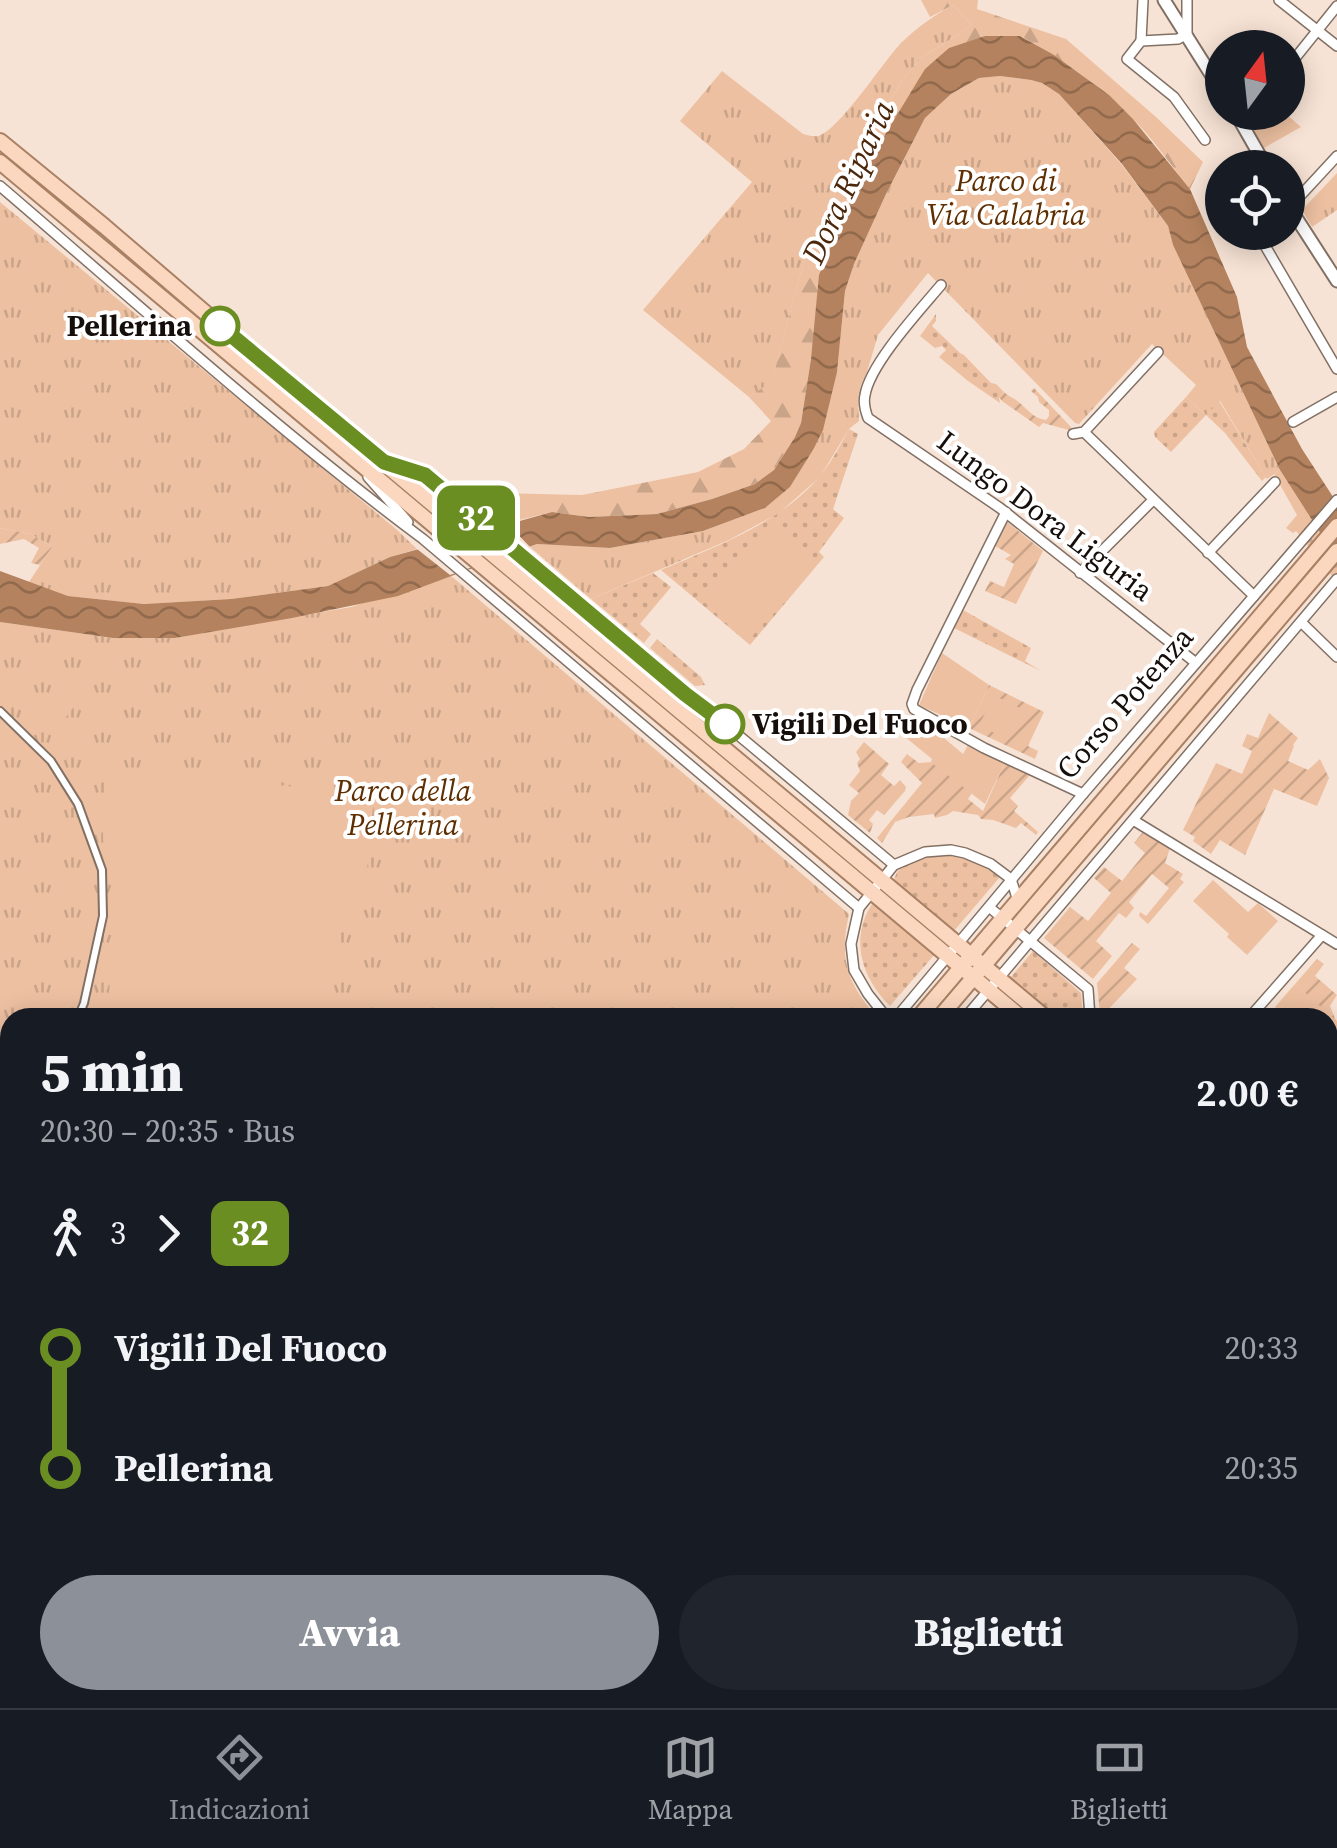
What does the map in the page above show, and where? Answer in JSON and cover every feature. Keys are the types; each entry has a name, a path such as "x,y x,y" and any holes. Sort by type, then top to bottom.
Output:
{"main road":[{"path":"0,141 441,531 689,729 978,972 1030,1008"},
{"path":"0,162 290,394 384,462 512,569 689,729"},
{"name":"Corso Potenza","path":"947,1008 1316,564 1337,526"},
{"name":"Corso Potenza","path":"926,1008 1316,564 1337,551"},
{"path":"993,984 1013,1008"}],"street":[{"path":"1143,0 1141,41 1127,60 1174,96 1204,140"},
{"path":"1164,0 1205,64"},
{"path":"1187,0 1187,34"},
{"path":"1279,0 1337,46"},
{"path":"1305,46 1337,6"},
{"path":"1141,41 1178,39 1187,34"},
{"path":"1305,189 1337,156"},
{"path":"0,186 859,908"},
{"path":"1305,232 1337,281"},
{"path":"1268,250 1337,369"},
{"name":"Lungo Dora Liguria","path":"940,284 868,382 864,397 868,418 1006,512 1196,663"},
{"path":"1158,352 1078,433 1254,596"},
{"path":"258,405 272,407 290,394"},
{"path":"1293,422 1337,397"},
{"path":"341,446 423,539"},
{"path":"384,462 425,475 894,865"},
{"path":"1208,552 1275,482"},
{"path":"1080,573 1153,500"},
{"name":"Corso Potenza","path":"904,1008 1082,794 1337,500"},
{"path":"1006,512 912,704 918,712 984,748 1082,794"},
{"path":"973,1008 1335,581"},
{"path":"1301,622 1337,658"},
{"path":"671,749 707,709"},
{"path":"0,711 51,760 78,804 102,870 104,916 82,1008"},
{"path":"750,814 784,773"},
{"path":"1133,820 1337,944"},
{"path":"880,1008 854,970 851,944 859,908 894,865 925,852 951,850 978,857 1011,879 1018,900 1019,925"},
{"path":"989,907 1019,925 1030,940 1088,989 1089,1008"},
{"path":"1258,1008 1322,935"}],"green space":[{"path":"921,0 978,0 977,9 1066,39 1203,162 1190,189 1117,103 1021,36 927,68 849,202 811,359 801,423 774,470 755,484 657,514 589,517 552,512 507,523 485,506 494,493 582,495 698,472 744,449 771,421 749,397 772,380 805,256 850,163 920,59 972,25 953,5 930,17"},
{"path":"953,5 972,25 920,59 850,163 805,256 772,381 749,397 643,310 752,182 680,121 722,71 803,134 818,136 850,108 902,42"},
{"name":"Parco di Via Calabria","path":"1000,76 1042,83 1059,94 1122,165 1168,226 1173,245 1280,470 1267,479 1220,401 1206,415 1186,397 1196,385 1152,344 1079,424 1075,423 928,273 878,335 861,385 859,421 849,429 820,477 779,513 729,540 591,599 530,547 537,544 610,548 703,531 765,508 790,487 813,450 837,371 845,291 886,194 925,118 951,94 979,78"},
{"path":"1252,130 1296,130 1264,148"},
{"path":"1337,173 1337,210 1312,227 1305,207"},
{"path":"0,202 417,549 328,586 231,599 144,604 68,596 29,582 52,547 31,534 0,528"},
{"path":"936,314 932,326 1004,392 1000,403 939,357 946,350 942,346 935,348 920,336"},
{"path":"1034,388 1071,427 1069,430 1043,423 1039,427 999,397 1004,392 1033,415 1046,420 1049,410 1031,391"},
{"path":"1186,397 1206,415 1171,452 1154,432"},
{"path":"1219,401 1266,477 1262,481 1225,433 1206,415"},
{"path":"849,429 858,434 833,509 844,518 819,552 824,557 750,645 661,570 747,532 787,507 821,475"},
{"path":"1280,470 1337,559 1337,582 1296,531 1286,528 1297,515 1274,474"},
{"path":"1007,522 1043,551 1016,604 985,591 990,581 1004,587 1014,564 1005,559 1011,555 995,546"},
{"path":"768,525 814,564 749,640 703,601"},
{"path":"0,528 31,534 52,547 40,565 31,563 39,548 24,539 0,544"},
{"path":"653,573 671,587 640,624 651,634 644,643 591,599"},
{"name":"Parco della Pellerina","path":"450,575 849,914 845,944 848,970 870,1008 0,1008 0,622 113,638 175,638 351,607"},
{"path":"963,610 1031,648 1025,661 1041,671 954,628"},
{"path":"657,639 701,677 705,685 695,686 650,648"},
{"path":"942,653 989,685 969,728 919,705"},
{"path":"69,667 91,684 58,728 36,711"},
{"path":"989,685 1044,712 1028,746 1038,751 1035,759 969,728"},
{"path":"993,695 1022,709 1008,739 979,726"},
{"path":"900,713 925,722 963,754 968,745 1005,762 985,804 893,727"},
{"path":"1269,713 1298,738 1288,761 1308,770 1320,759 1329,778 1317,806 1274,789 1245,855 1220,840 1211,854 1183,830 1216,763 1242,774 1252,751 1242,746 1247,734 1258,738"},
{"path":"864,742 889,764 881,775 894,786 900,780 906,787 884,815 877,810 869,820 873,824 870,833 848,815 851,801 859,793 849,785 860,771 856,752"},
{"path":"907,754 919,763 931,762 972,793 968,799 983,811 1005,762 1030,775 1010,798 1018,806 1014,811 1038,832 1036,835 1021,823 1016,828 953,811 935,818 934,814 895,822 882,843 877,838 922,783 901,762"},
{"path":"105,767 374,795 362,924 341,922 331,1008 107,1008 118,917 103,839"},
{"path":"1143,832 1170,848 1165,863 1183,874 1180,879 1184,882 1148,924 1139,916 1140,912 1146,916 1169,888 1152,874 1129,902 1134,908 1126,918 1119,913 1096,941 1112,956 1093,979 1044,938 1070,907 1088,921 1111,893 1094,878 1104,867 1122,881 1145,853 1134,843"},
{"path":"936,855 970,860 1000,877 953,932 894,883 903,866"},
{"path":"1213,880 1248,912 1258,903 1278,921 1247,955 1193,901"},
{"path":"872,904 935,954 890,1006 872,984 862,958 861,931"},
{"path":"1132,943 1140,949 1124,968 1137,979 1110,1008 1099,1008 1097,983"},
{"path":"1033,951 1081,993 1082,1008 1045,1008 1011,977"},
{"path":"1317,959 1324,964 1315,976 1337,995 1331,1008 1322,1008 1295,984"},
{"path":"1295,984 1322,1008 1276,1008"}],"water":[{"path":"985,36 1020,36 1054,55 1109,95 1190,189 1205,223 1205,250 1217,250 1237,297 1247,347 1302,449 1337,503 1337,559 1280,470 1173,245 1168,226 1122,164 1059,94 1042,83 1000,76 979,78 951,94 925,118 886,194 845,291 837,372 823,430 790,487 765,508 703,531 610,548 537,544 398,596 175,638 113,638 0,622 0,571 68,596 144,604 231,599 328,586 390,557 552,512 589,517 657,514 755,484 774,470 801,423 819,275 849,202 925,69 949,48"}],"pier":[{"path":"507,523 530,547 450,575 417,549"}],"bus line":[{"name":"32","path":"220,326 384,462 425,475 725,724"}],"place":[{"name":"Pellerina","path":"220,326"},
{"name":"Vigili Del Fuoco","path":"725,724"}],"water label":[{"name":"Dora Riparia","path":"848,182"}]}
